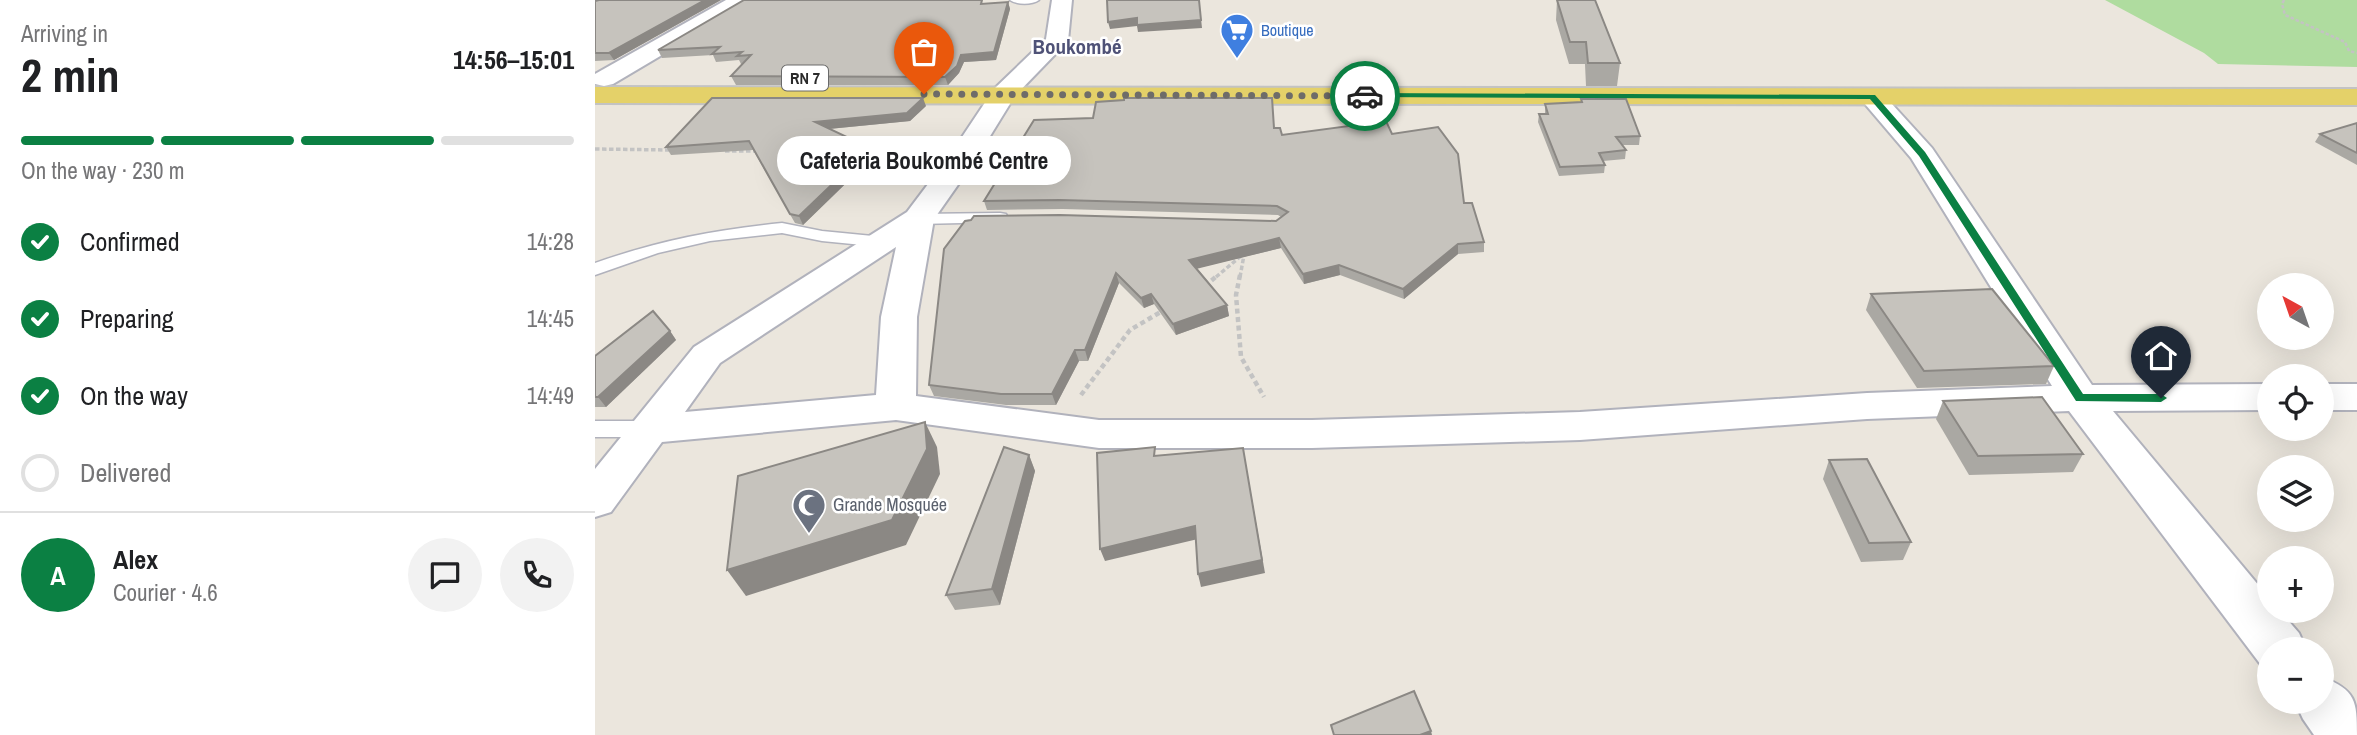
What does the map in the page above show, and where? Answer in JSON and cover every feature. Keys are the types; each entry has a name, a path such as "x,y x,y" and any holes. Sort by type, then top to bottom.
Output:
{"main road":[{"name":"RN 7","path":"597,89 2357,79"},
{"name":"RN 7","path":"634,95 1012,85 1872,97 2357,97"}],"street":[{"path":"597,89 741,0"},
{"path":"595,500 707,355 918,219 1012,85 1057,41 1062,0"},
{"path":"597,89 634,95"},
{"path":"1872,97 1922,154 2080,398 2270,637"},
{"path":"896,407 899,317 918,219"},
{"path":"650,429 896,407 1099,433 1286,434 1580,426 1867,407 2080,398 2257,397"},
{"path":"2334,397 2357,397"},
{"path":"2332,714 2349,735"}],"lane":[{"path":"1016,0 1033,0"},
{"path":"918,219 1023,218"},
{"path":"595,269 653,249 699,239 782,228 822,236 883,242"},
{"path":"595,429 650,429"}],"path":[{"path":"2284,0 2282,4 2285,15 2345,42 2349,51 2357,52"},
{"path":"855,146 881,144 917,157 962,159"},
{"path":"595,149 671,150"},
{"path":"724,151 764,150"},
{"path":"1200,290 1245,254 1236,295 1241,356 1286,434"},
{"path":"1054,427 1093,382 1130,330 1165,310"}],"green space":[{"path":"2105,0 2357,0 2357,67 2218,64 2204,53"}],"building":[{"path":"705,0 609,53 595,53 595,1"},
{"path":"744,0 982,0 981,4 1008,2 994,52 961,55 957,66 945,77 731,76 751,55 737,56 742,52 712,54 720,47 658,50"},
{"path":"1107,0 1199,0 1201,20 1137,25 1137,18 1108,22"},
{"path":"1557,0 1595,0 1620,63 1588,63 1586,42 1570,42"},
{"path":"712,98 923,98 907,113 815,122 870,148 799,216 790,214 749,141 666,147"},
{"path":"1124,98 1272,98 1274,128 1280,128 1282,135 1386,121 1392,134 1438,127 1458,154 1464,203 1472,203 1484,242 1458,244 1403,289 1339,265 1303,274 1279,238 1189,260 1227,305 1173,324 1151,294 1141,298 1116,273 1085,350 1075,350 1052,394 1001,394 929,385 944,249 965,221 974,216 1060,215 1276,221 1288,212 1277,206 1060,200 984,201 1034,120 1093,118 1096,102"},
{"path":"1581,99 1626,99 1640,136 1616,137 1626,150 1599,153 1605,165 1560,167 1539,114 1548,114 1545,104 1582,102"},
{"path":"2357,123 2357,153 2320,134"},
{"path":"1992,289 2054,366 1924,371 1871,294"},
{"path":"653,311 670,331 595,397 595,356"},
{"path":"2042,397 2083,454 1978,456 1943,401"},
{"path":"925,422 927,449 892,520 727,570 738,476"},
{"path":"1004,447 1029,455 992,589 946,595"},
{"path":"1155,447 1154,456 1243,448 1262,560 1198,574 1195,526 1100,549 1097,453"},
{"path":"1867,459 1911,542 1869,543 1829,460"},
{"path":"1414,691 1431,731 1420,735 1334,735 1331,725"}],"way so far":[{"path":"924,94 1365,96"}],"place":[{"name":"Boutique","path":"1237,60"},
{"name":"Cafeteria Boukombé Centre","path":"924,94"},
{"name":"Grande Mosquée","path":"809,535"}],"district":[{"name":"Boukombé","path":"1077,47"}],"route":[{"path":"1365,96 1872,97 1922,154 2080,398 2161,398"}]}
